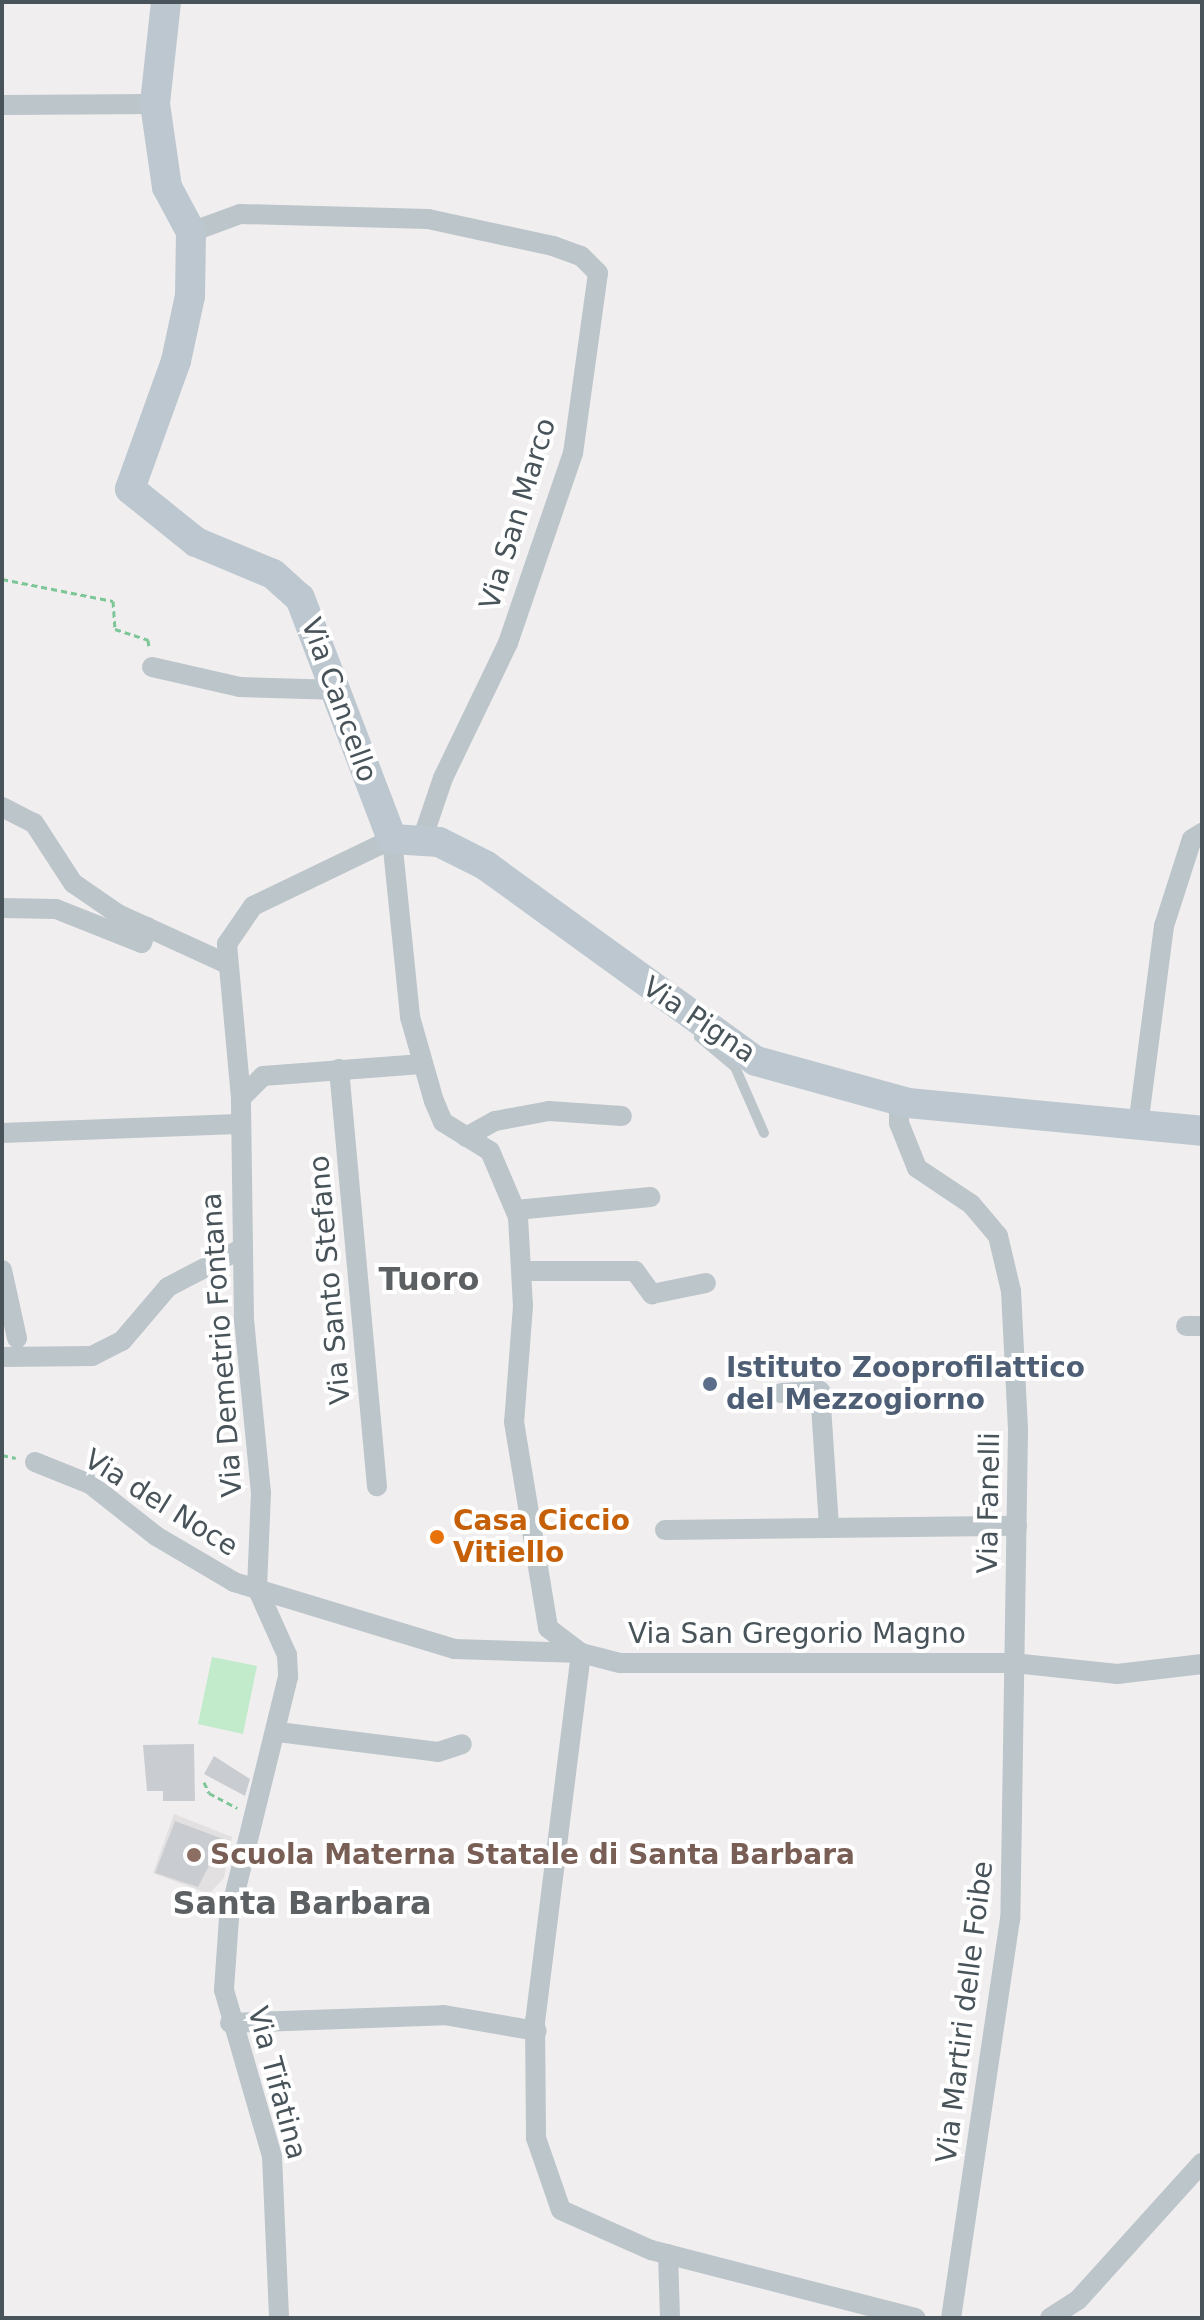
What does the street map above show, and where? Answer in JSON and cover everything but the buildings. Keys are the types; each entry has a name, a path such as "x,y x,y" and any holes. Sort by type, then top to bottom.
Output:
{"street":[{"name":"Via Cancello","path":"166,2 155,104 167,187 191,232 190,296 176,361 130,489 196,542 273,574 300,598 340,690 392,839"},
{"path":"2,105 155,104"},
{"name":"Via San Marco","path":"191,232 240,214 428,219 553,246 581,256 598,273 573,453 508,643 443,778 422,840"},
{"path":"152,667 239,687 340,690"},
{"path":"2,807 34,823 73,883 147,927 227,964 227,944 253,906 392,839 410,1017 422,1064 443,1122 490,1151 516,1210 523,1271 514,1422 548,1628 581,1653 537,2031 536,2138 561,2210 668,2254 915,2318"},
{"path":"1138,1126 1164,926 1192,839 1202,833"},
{"name":"Via Pigna","path":"392,839 422,840 485,865 617,964 756,1061 899,1100 1202,1131"},
{"path":"2,908 56,909 142,943 147,927"},
{"name":"Via Demetrio Fontana","path":"227,964 241,1098 238,1124 241,1249 261,1493 257,1588"},
{"path":"241,1098 263,1076 422,1064"},
{"name":"Via Santo Stefano","path":"339,1069 377,1486"},
{"name":"Via Fanelli","path":"899,1100 899,1123 917,1168 985,1216 1006,1259 1017,1526 1014,1663"},
{"path":"466,1137 495,1121 549,1111 622,1116"},
{"path":"2,1133 238,1124"},
{"path":"516,1210 650,1197"},
{"path":"2,1357 92,1356 122,1341 168,1287 241,1249"},
{"path":"2,1270 17,1338"},
{"path":"523,1271 635,1271 652,1294 706,1283"},
{"path":"781,1393 820,1391 829,1528"},
{"name":"Via del Noce","path":"35,1462 90,1484 156,1536 257,1588 454,1649 581,1653"},
{"path":"665,1530 1017,1526"},
{"name":"Via Tifatina","path":"257,1588 287,1655 278,1732 252,1816 229,1918 224,1990 230,2023 272,2156 279,2318"},
{"name":"Via San Gregorio Magno","path":"581,1653 620,1663 1014,1663 1117,1674 1202,1664"},
{"name":"Via Martiri delle Foibe","path":"951,2318 1010,1919 1014,1663"},
{"path":"278,1732 438,1752 462,1744"},
{"path":"230,2023 444,2015 537,2031"},
{"path":"1050,2318 1078,2300 1202,2163"},
{"path":"668,2254 670,2318"}],"lane":[{"path":"617,964 735,1067 764,1133"}],"path":[{"path":"2,579 113,601 115,629 148,640 152,667"},
{"path":"204,1782 209,1793 252,1816"}],"shaded area":[{"name":"Scuola Materna Statale di Santa Barbara","path":"174,1814 232,1837 224,1878 209,1894 153,1873"}],"green space":[{"path":"212,1657 257,1666 243,1734 198,1724"}],"place":[{"name":"Istituto Zooprofilattico del Mezzogiorno","path":"710,1384"},
{"name":"Casa Ciccio Vitiello","path":"437,1537"},
{"name":"Scuola Materna Statale di Santa Barbara","path":"194,1855"}],"district":[{"name":"Tuoro","path":"429,1279"},
{"name":"Santa Barbara","path":"302,1903"}]}
